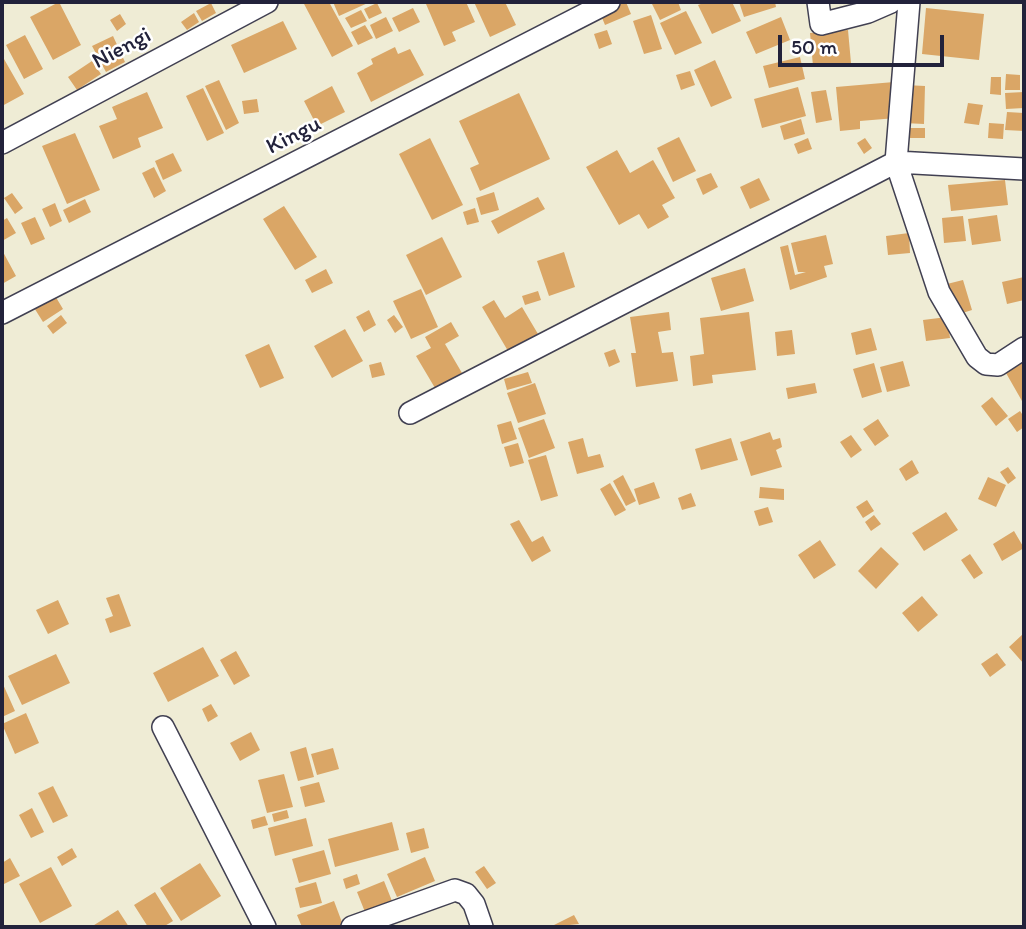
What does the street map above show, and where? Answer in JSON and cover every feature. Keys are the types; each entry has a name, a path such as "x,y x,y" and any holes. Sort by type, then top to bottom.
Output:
{"street":[{"name":"Niengi","path":"2,142 267,2"},
{"name":"Kingu","path":"2,313 610,2"},
{"path":"818,2 821,24 869,12 891,2"},
{"path":"908,2 896,162 939,292 977,357 986,364 998,365 1024,348"},
{"path":"410,413 896,162 1024,169"},
{"path":"163,727 265,927"},
{"path":"352,927 455,890 467,894 474,904 482,927"}],"building":[{"path":"59,2 81,45 53,60 30,17"},
{"path":"303,2 329,2 353,46 332,57"},
{"path":"333,2 370,2 339,16"},
{"path":"466,2 475,22 452,32 456,41 444,46 426,4"},
{"path":"474,2 505,2 516,25 490,37"},
{"path":"612,2 626,2 631,14 605,25 598,8"},
{"path":"651,2 678,2 681,10 660,20"},
{"path":"706,2 732,2 741,21 712,34 698,5"},
{"path":"739,2 775,2 776,7 744,17"},
{"path":"211,3 216,13 202,21 196,11"},
{"path":"377,3 382,13 369,19 364,9"},
{"path":"413,8 420,22 399,32 392,18"},
{"path":"926,8 984,14 979,60 922,54"},
{"path":"361,10 367,21 351,28 345,18"},
{"path":"686,11 702,43 675,55 660,23"},
{"path":"194,13 199,22 187,30 181,22"},
{"path":"120,14 126,24 117,31 110,20"},
{"path":"651,15 662,49 644,54 633,21"},
{"path":"386,17 393,31 376,39 370,25"},
{"path":"781,17 790,40 756,54 746,32"},
{"path":"283,21 297,49 244,73 231,45"},
{"path":"365,25 373,38 358,45 351,32"},
{"path":"607,30 612,44 599,49 594,34"},
{"path":"848,30 851,63 813,66 810,33"},
{"path":"25,35 43,69 24,79 6,45"},
{"path":"113,36 125,62 106,72 92,46"},
{"path":"395,47 398,54 410,49 424,75 371,102 357,73 373,64 371,59"},
{"path":"800,57 805,79 769,88 763,66"},
{"path":"4,59 24,94 2,106 2,60"},
{"path":"715,60 732,98 711,107 694,70"},
{"path":"92,61 101,74 77,90 68,77"},
{"path":"690,71 695,85 681,90 676,75"},
{"path":"1006,74 1020,75 1020,90 1005,90"},
{"path":"991,77 1001,77 1001,95 990,94"},
{"path":"219,80 239,123 226,130 205,86"},
{"path":"894,82 896,118 860,121 860,129 840,131 836,87"},
{"path":"905,85 925,86 924,124 904,123"},
{"path":"332,86 345,112 317,126 304,101"},
{"path":"798,87 806,116 762,128 754,99"},
{"path":"203,88 224,133 207,141 186,96"},
{"path":"826,90 832,120 816,123 811,92"},
{"path":"147,92 163,128 138,138 141,147 113,159 99,126 117,119 112,107"},
{"path":"1024,92 1024,108 1006,109 1005,93"},
{"path":"519,93 550,159 480,191 470,168 479,164 459,121"},
{"path":"257,99 259,112 244,114 242,101"},
{"path":"968,103 983,105 979,125 964,123"},
{"path":"1007,112 1024,113 1024,131 1005,130"},
{"path":"801,119 805,134 784,140 780,126"},
{"path":"989,123 1004,124 1003,139 988,138"},
{"path":"903,128 925,128 925,138 903,138"},
{"path":"75,133 100,190 67,204 42,146"},
{"path":"679,137 696,171 673,182 657,148"},
{"path":"430,138 463,205 432,220 399,154"},
{"path":"808,138 812,149 798,154 794,144"},
{"path":"865,138 872,148 864,154 857,143"},
{"path":"617,150 630,173 653,160 675,198 662,205 669,217 648,229 639,214 619,225 586,167"},
{"path":"173,153 182,171 163,180 155,161"},
{"path":"154,167 166,191 154,198 142,173"},
{"path":"711,173 718,187 703,195 696,179"},
{"path":"759,178 770,200 750,209 740,187"},
{"path":"1005,180 1008,205 951,211 948,185"},
{"path":"494,192 499,210 481,215 476,198"},
{"path":"12,193 23,208 15,214 4,198"},
{"path":"538,197 545,209 498,234 491,221"},
{"path":"85,199 91,212 69,223 63,210"},
{"path":"55,203 62,221 50,227 42,209"},
{"path":"284,206 317,257 295,270 263,219"},
{"path":"475,208 479,222 467,225 463,212"},
{"path":"997,215 1001,241 972,245 968,219"},
{"path":"963,216 966,241 944,243 942,218"},
{"path":"35,217 45,239 31,245 21,223"},
{"path":"7,218 16,233 2,241 2,221"},
{"path":"909,233 910,253 888,255 886,236"},
{"path":"826,235 833,264 824,266 827,277 790,290 780,247 788,245 795,275 806,272 798,272 791,243"},
{"path":"442,237 462,277 426,295 406,255"},
{"path":"2,250 16,276 2,284"},
{"path":"564,252 575,287 549,296 537,261"},
{"path":"745,268 754,301 721,311 711,278"},
{"path":"326,269 333,283 312,293 305,280"},
{"path":"1024,277 1024,300 1007,304 1002,282"},
{"path":"963,280 972,310 956,315 947,284"},
{"path":"421,289 438,327 411,339 393,301"},
{"path":"538,291 541,300 525,305 522,296"},
{"path":"54,294 63,309 43,322 33,306"},
{"path":"494,300 505,318 522,307 538,334 508,351 482,307"},
{"path":"369,310 376,325 364,332 356,317"},
{"path":"669,312 671,330 658,332 662,353 673,352 678,381 636,387 631,353 636,353 630,317"},
{"path":"749,312 756,370 712,375 713,383 693,386 690,356 704,354 700,318"},
{"path":"61,315 67,323 53,334 47,326"},
{"path":"394,315 403,327 395,333 387,320"},
{"path":"947,317 950,338 926,341 923,320"},
{"path":"451,322 459,336 445,344 462,373 435,388 416,356 431,348 425,337"},
{"path":"871,328 877,350 856,355 851,333"},
{"path":"345,329 363,361 332,378 314,346"},
{"path":"792,330 795,354 777,356 775,332"},
{"path":"269,344 284,378 260,388 245,355"},
{"path":"615,349 620,362 609,367 604,353"},
{"path":"903,361 910,386 887,392 880,367"},
{"path":"381,362 385,375 372,378 369,365"},
{"path":"1024,362 1024,400 1022,401 1006,373"},
{"path":"874,363 882,392 862,398 853,369"},
{"path":"528,372 532,383 507,390 504,379"},
{"path":"535,383 546,414 518,423 507,393"},
{"path":"815,383 817,393 788,399 786,388"},
{"path":"992,397 1008,416 996,426 981,406"},
{"path":"1020,411 1024,417 1024,427 1017,432 1008,419"},
{"path":"544,419 555,448 529,458 518,428"},
{"path":"878,419 889,436 875,446 863,429"},
{"path":"511,421 517,439 502,444 497,425"},
{"path":"770,432 773,440 780,438 782,447 776,450 782,467 751,476 740,442"},
{"path":"851,435 862,450 851,458 840,442"},
{"path":"583,438 588,457 600,454 604,467 577,474 568,442"},
{"path":"731,438 738,460 701,470 695,449"},
{"path":"518,443 524,463 510,467 504,447"},
{"path":"546,455 558,496 541,501 528,460"},
{"path":"912,460 919,473 906,481 899,469"},
{"path":"1008,467 1016,478 1008,484 1000,472"},
{"path":"623,475 636,501 626,506 613,481"},
{"path":"988,477 1006,485 996,507 978,499"},
{"path":"654,482 660,498 639,505 634,489"},
{"path":"610,483 626,510 615,516 600,489"},
{"path":"760,487 784,489 784,500 759,498"},
{"path":"691,493 696,506 682,510 678,498"},
{"path":"867,500 874,511 863,518 856,507"},
{"path":"768,507 773,522 759,526 754,511"},
{"path":"946,512 958,530 924,551 912,533"},
{"path":"874,515 881,524 871,531 865,522"},
{"path":"519,520 532,542 543,536 551,551 532,562 510,524"},
{"path":"1014,531 1024,548 1002,561 993,544"},
{"path":"820,540 836,565 814,579 798,555"},
{"path":"881,547 899,564 876,589 858,571"},
{"path":"970,554 983,573 974,579 961,560"},
{"path":"119,594 131,626 110,633 105,619 113,616 106,598"},
{"path":"922,596 938,615 918,632 902,613"},
{"path":"58,600 69,624 48,634 36,610"},
{"path":"1023,634 1024,636 1024,664 1009,647"},
{"path":"203,647 219,676 168,702 153,673"},
{"path":"236,651 250,676 234,685 220,660"},
{"path":"997,653 1006,665 990,677 981,664"},
{"path":"56,654 70,683 22,705 8,676"},
{"path":"2,682 15,711 2,717"},
{"path":"211,704 218,716 208,722 202,709"},
{"path":"26,713 39,743 15,754 2,724"},
{"path":"251,732 260,750 240,761 230,743"},
{"path":"306,747 314,777 298,781 290,752"},
{"path":"333,748 339,769 317,775 311,754"},
{"path":"284,774 293,807 267,813 258,780"},
{"path":"319,782 325,802 305,807 300,787"},
{"path":"53,786 68,816 53,823 38,793"},
{"path":"32,808 44,832 31,838 19,815"},
{"path":"287,810 289,818 274,822 272,814"},
{"path":"265,816 268,825 253,829 251,820"},
{"path":"306,818 313,846 275,856 268,828"},
{"path":"392,822 399,850 335,867 328,839"},
{"path":"424,828 429,848 411,853 406,833"},
{"path":"72,848 77,857 62,866 57,857"},
{"path":"324,850 331,874 299,883 292,859"},
{"path":"425,857 435,881 397,897 387,874"},
{"path":"10,858 20,876 2,885 2,863"},
{"path":"200,863 221,896 181,921 160,888"},
{"path":"484,866 496,883 487,889 475,872"},
{"path":"51,867 72,906 40,923 19,884"},
{"path":"357,874 360,884 346,889 343,879"},
{"path":"384,881 394,906 367,917 357,892"},
{"path":"316,882 322,903 300,908 295,888"},
{"path":"155,892 173,921 163,927 148,927 134,905"},
{"path":"334,901 343,925 302,927 297,915"},
{"path":"118,910 129,927 91,927"},
{"path":"574,915 579,924 550,927"}]}
